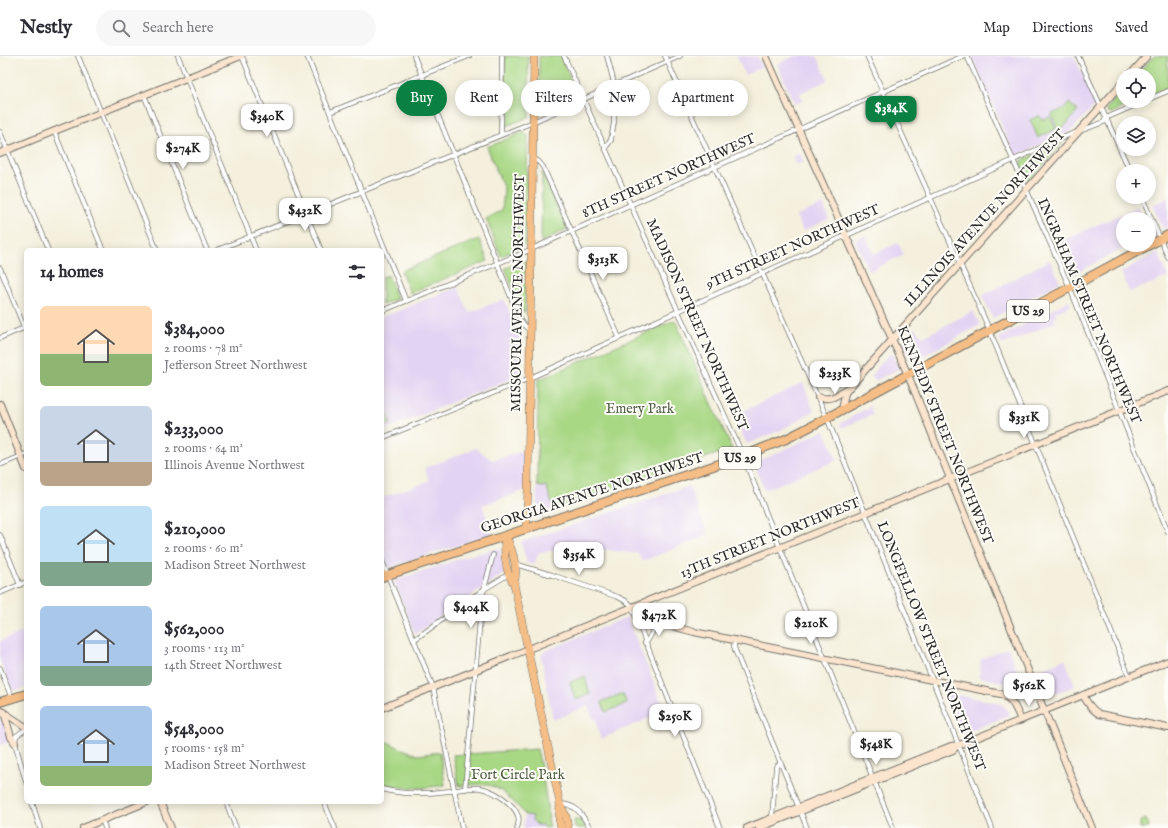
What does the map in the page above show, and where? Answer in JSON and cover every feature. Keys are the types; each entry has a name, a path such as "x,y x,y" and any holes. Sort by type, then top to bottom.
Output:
{"highway":[{"name":"GEORGIA AVENUE NORTHWEST","path":"385,576 743,456 786,439 1164,237"},
{"path":"0,702 24,695"}],"main road":[{"name":"MISSOURI AVENUE NORTHWEST","path":"526,530 531,332 534,56"},
{"path":"506,536 512,549 515,564 516,577 514,584"},
{"path":"506,536 504,551 510,579 514,584 560,804 566,816 568,828"},
{"path":"560,804 559,819 561,828"}],"street":[{"path":"78,56 156,248"},
{"path":"178,56 255,248"},
{"path":"0,153 242,56 320,248"},
{"path":"307,56 406,301"},
{"path":"414,56 521,322 531,332"},
{"path":"330,112 468,56"},
{"path":"501,135 502,56"},
{"name":"MADISON STREET NORTHWEST","path":"564,56 575,80"},
{"path":"607,56 613,80"},
{"name":"LONGFELLOW STREET NORTHWEST","path":"665,56 827,418 992,828"},
{"path":"627,80 680,56"},
{"name":"KENNEDY STREET NORTHWEST","path":"766,56 893,339 1092,828"},
{"path":"867,56 990,331 1129,676"},
{"name":"8TH STREET NORTHWEST","path":"384,310 572,232 964,56"},
{"name":"INGRAHAM STREET NORTHWEST","path":"967,56 1070,288 1168,532"},
{"path":"1078,56 1127,164"},
{"path":"1136,68 1147,56"},
{"name":"ILLINOIS AVENUE NORTHWEST","path":"842,410 845,393 849,388 1116,90"},
{"path":"1156,96 1168,91"},
{"path":"144,95 206,248"},
{"name":"MADISON STREET NORTHWEST","path":"586,104 743,456 893,828"},
{"name":"9TH STREET NORTHWEST","path":"384,437 530,378 930,197 1079,131 1104,122 1106,118 1130,108"},
{"path":"222,248 547,116"},
{"path":"605,148 612,140 614,116"},
{"path":"54,131 101,248"},
{"path":"0,132 47,248"},
{"path":"533,160 538,161 543,167 619,337"},
{"path":"1146,204 1164,237 1168,257"},
{"path":"0,268 24,327"},
{"path":"0,338 24,329"},
{"path":"818,397 830,399 849,388"},
{"name":"13TH STREET NORTHWEST","path":"384,707 1168,391"},
{"path":"0,404 24,456 0,465"},
{"path":"0,535 20,585"},
{"path":"464,789 483,590 493,555"},
{"path":"515,564 618,597 626,601 632,607 670,626 1001,694 1007,696 1013,703 1021,720"},
{"path":"414,640 483,590 509,574"},
{"path":"385,576 414,640 433,687 462,828"},
{"path":"0,593 24,583"},
{"path":"632,607 645,643 720,828"},
{"path":"645,643 658,621"},
{"path":"735,640 735,650 807,828"},
{"path":"759,828 799,809 953,750 959,745 1168,661"},
{"path":"0,668 12,699"},
{"path":"1083,695 1093,710 1099,714 1168,728"},
{"path":"2,711 24,727"},
{"path":"2,711 15,743 24,775"},
{"path":"15,743 16,736 24,730"},
{"path":"771,823 776,767 780,763"},
{"path":"384,789 404,793 473,788 490,790 500,796 518,814 519,818 517,828"},
{"path":"33,804 40,828"},
{"path":"83,828 142,804"},
{"path":"161,804 171,828"},
{"path":"227,804 236,828"},
{"path":"325,804 335,828"},
{"path":"560,804 567,804 574,807 590,828"},
{"path":"102,820 105,828"},
{"path":"748,828 771,823"}],"shaded area":[{"path":"737,56 757,56 762,67 745,75"},
{"path":"795,56 817,56 828,80 800,93 803,101 795,104 777,64"},
{"path":"1074,56 1096,104 1070,132 1015,156 972,57"},
{"path":"800,153 804,162 796,165 792,157"},
{"path":"1168,198 1168,226 1163,229 1152,205"},
{"path":"823,204 829,219 803,231 796,216"},
{"path":"1138,207 1140,212 1127,212"},
{"path":"1116,217 1116,252 1073,275 1058,242"},
{"path":"865,235 874,254 898,243 904,255 869,271 855,240"},
{"path":"1158,252 1168,277 1129,292 1121,272"},
{"path":"1050,260 1060,282 993,318 982,296"},
{"path":"458,287 469,313 504,299 522,341 522,371 520,375 384,430 384,316"},
{"path":"1069,300 1071,306 1055,312 1057,316 1054,318 1056,322 1002,345 999,338"},
{"path":"973,311 980,325 912,362 904,343 915,328 923,337"},
{"path":"891,352 899,369 875,381 871,375"},
{"path":"803,383 814,411 781,430 747,444 733,416"},
{"path":"870,406 873,415 841,428 840,424"},
{"path":"825,431 837,460 764,490 754,463"},
{"path":"476,448 492,460 524,451 524,491 482,505 492,534 388,568 384,557 384,497 429,481 425,468"},
{"path":"537,486 546,486 554,509 537,515"},
{"path":"689,486 708,535 643,561 638,554 585,547 539,552 534,565 527,563 521,542"},
{"path":"500,548 505,573 415,634 394,581 471,555"},
{"path":"627,617 665,711 601,739 596,719 593,719 588,706 553,720 541,656 543,652"},
{"path":"24,632 24,688 15,691 11,689 0,660 0,641"},
{"path":"1008,648 1024,687 979,677 981,659"},
{"path":"1065,659 1075,686 1058,692 1046,692 1036,671"},
{"path":"946,693 995,702 1003,705 1010,715 962,734"},
{"path":"0,720 4,723 10,742 0,745"},
{"path":"525,815 549,818 551,828 523,828"}],"green space":[{"path":"505,56 528,56 528,80 521,80 521,116 529,117 504,127 504,116 513,116 513,80 505,80"},
{"path":"539,56 560,56 571,80 539,80"},
{"path":"1154,56 1168,56 1168,87 1156,93 1156,68 1143,68"},
{"path":"1116,98 1116,108 1122,108 1111,113 1107,110"},
{"path":"1069,103 1078,111 1065,126 1058,129 1052,114 1065,108"},
{"path":"1040,116 1042,120 1050,117 1056,129 1038,138 1030,120"},
{"path":"524,132 528,136 525,243 521,248 501,256 486,219 502,210 504,189 487,147"},
{"path":"1060,141 1062,144 1031,178 1026,178 1020,165 1021,161 1046,150"},
{"path":"542,172 567,229 541,242"},
{"path":"479,239 488,261 410,293 401,271"},
{"path":"526,260 525,312 523,313 505,268"},
{"path":"388,275 397,299 384,304 384,276"},
{"name":"Emery Park","path":"675,320 732,449 554,509 546,486 537,486 538,380"},
{"path":"384,407 391,424 384,426"},
{"path":"585,676 590,694 575,700 570,682"},
{"path":"623,694 627,704 606,712 601,702"},
{"name":"Fort Circle Park","path":"384,739 385,741 418,755 440,752 445,785 414,788 384,784"},
{"name":"Fort Circle Park","path":"537,749 542,771 550,827 545,828 543,825 537,825 532,820 533,816 525,815 508,797 495,787 479,784 459,786 453,755"},
{"path":"1146,819 1149,828 1140,828 1140,821"},
{"name":"Fort Circle Park","path":"574,820 581,820 586,828 575,828"}]}
